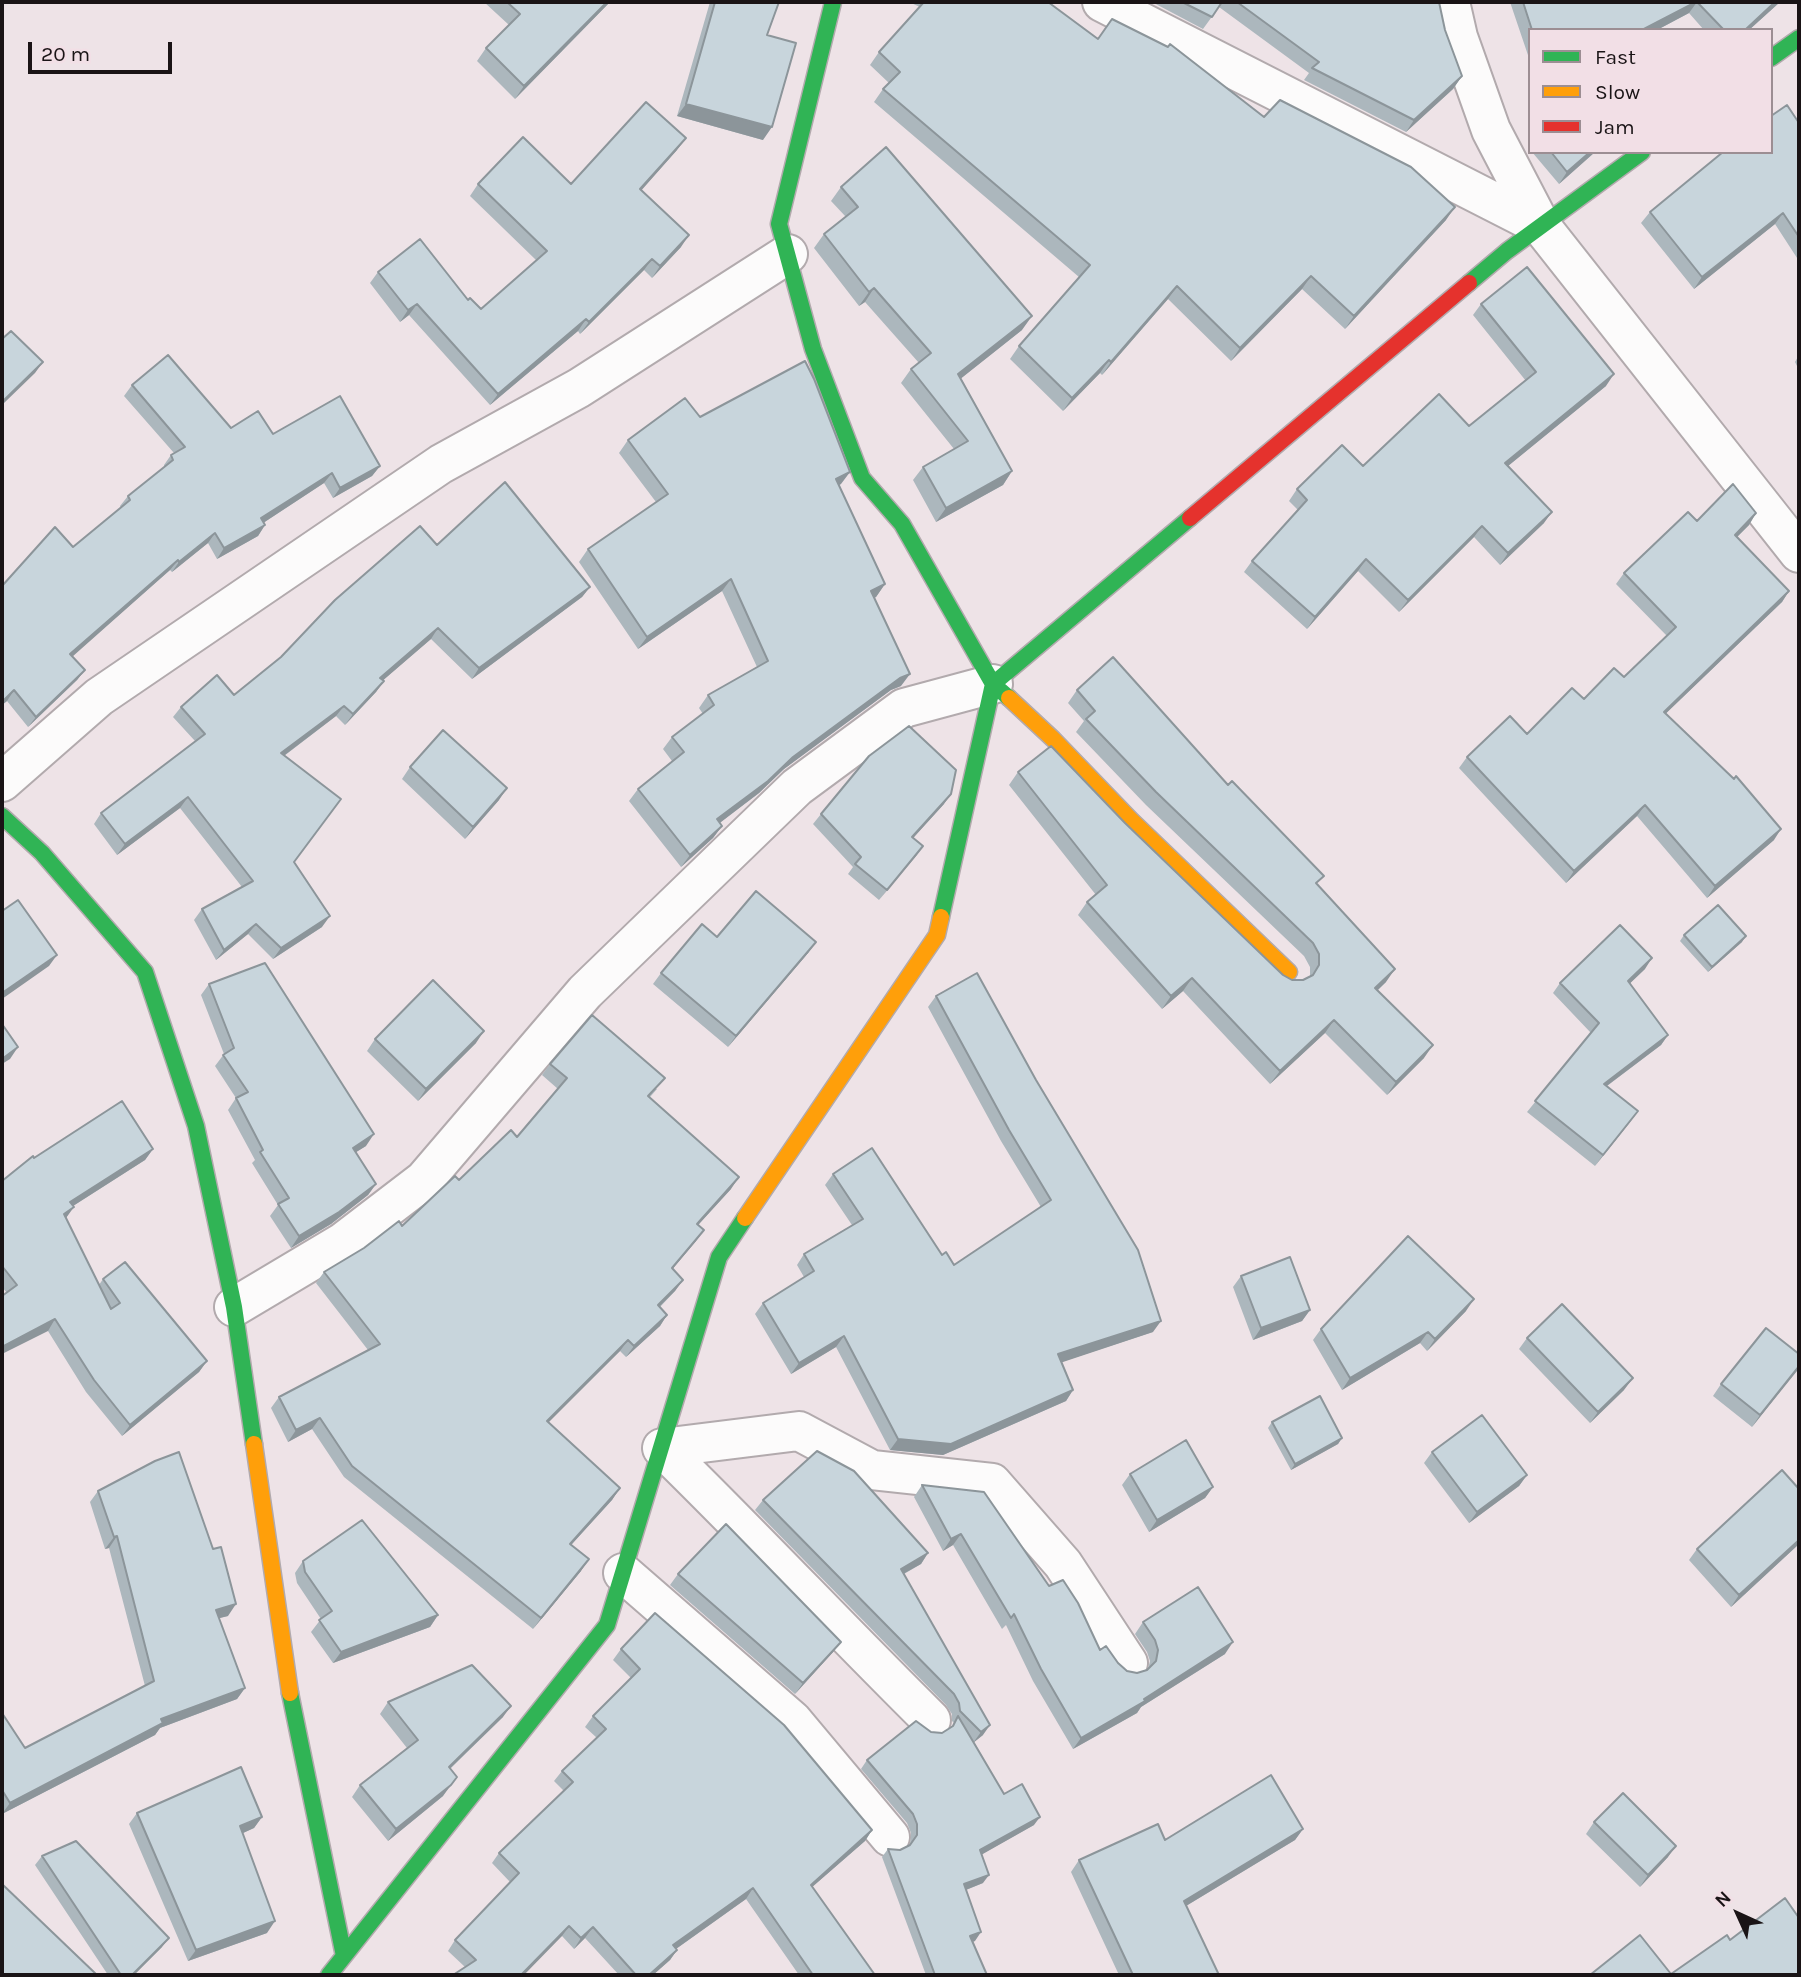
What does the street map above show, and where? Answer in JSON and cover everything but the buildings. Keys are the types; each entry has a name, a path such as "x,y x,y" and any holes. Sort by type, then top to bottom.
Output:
{"street":[{"path":"833,2 779,224 813,349 862,478 902,524 993,684 1053,739 1131,820 1289,972"},
{"path":"1102,2 1541,226"},
{"path":"1450,2 1458,37 1491,130 1541,226 1799,553"},
{"path":"1773,57 1799,38"},
{"path":"234,1307 343,1242 424,1180 584,992 797,788 904,708 993,684 1507,251 1639,154"},
{"path":"2,782 99,697 441,464 579,388 788,254"},
{"path":"329,1975 607,1625 719,1257 937,935 993,684"},
{"path":"2,816 43,853 145,972 196,1126 234,1307 294,1717 344,1956"},
{"path":"662,1448 799,1431 872,1470 992,1483 1063,1564 1128,1663"},
{"path":"662,1448 931,1720"},
{"path":"623,1573 792,1720 890,1837"}],"traffic: fast":[{"path":"833,2 779,224 813,349 862,478 902,524 993,684 1009,698"},
{"path":"1773,57 1799,38"},
{"path":"1469,283 1507,251 1639,154"},
{"path":"941,917 993,684 1190,518"},
{"path":"2,816 42,853 145,972 196,1126 234,1307 254,1444"},
{"path":"329,1975 607,1625 719,1257 745,1218"},
{"path":"290,1693 344,1956"}],"traffic: slow":[{"path":"1009,698 1289,972"},
{"path":"745,1218 937,935 941,917"},
{"path":"254,1444 290,1693"}],"traffic: jam":[{"path":"1190,518 1469,283"}]}
